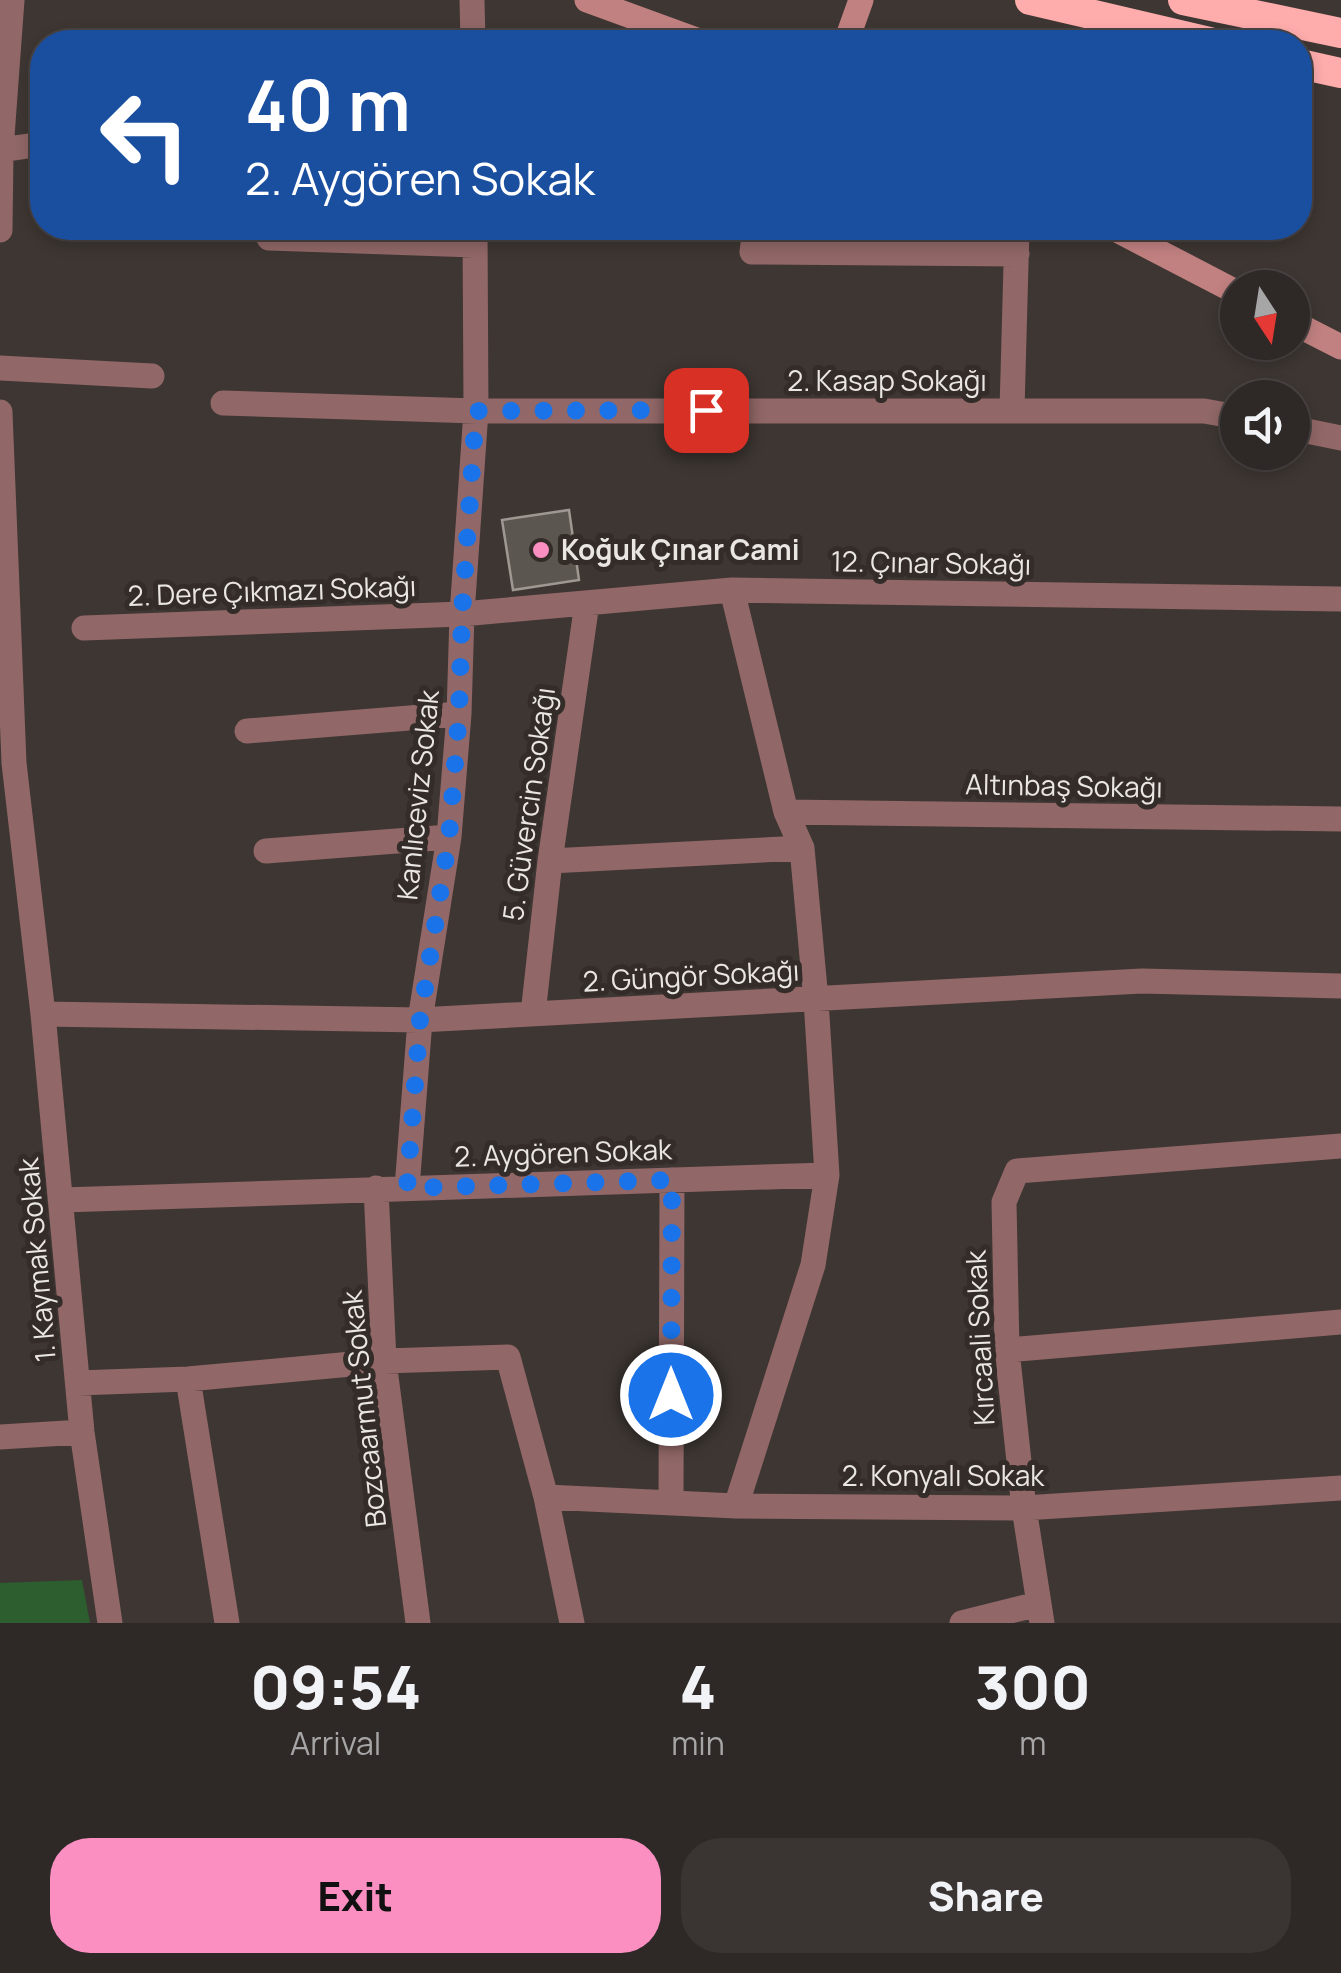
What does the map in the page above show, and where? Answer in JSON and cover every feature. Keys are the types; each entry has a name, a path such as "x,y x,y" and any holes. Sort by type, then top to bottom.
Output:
{"highway":[{"path":"1030,0 1159,30"},
{"path":"1183,0 1341,33"},
{"path":"1312,67 1341,73"}],"main road":[{"path":"587,0 669,30"},
{"path":"851,30 862,0"},
{"path":"1136,240 1220,284"},
{"path":"1310,331 1341,347"}],"street":[{"path":"0,230 1,150 12,0"},
{"path":"472,0 472,30"},
{"path":"1,150 30,146"},
{"name":"Kanlıceviz Sokak","path":"407,1188 420,1020 449,838 459,714 476,411 475,240"},
{"path":"754,240 752,252 1016,254"},
{"path":"1012,410 1017,240"},
{"path":"0,368 152,376"},
{"name":"2. Kasap Sokağı","path":"223,402 476,411 1204,410 1220,413"},
{"name":"1. Kaymak Sokak","path":"0,412 14,763 62,1200 82,1432 110,1623"},
{"path":"1310,432 1341,438"},
{"path":"732,590 786,812 802,848 826,1175 813,1264 736,1506"},
{"name":"12. Çınar Sokağı","path":"462,614 732,590 1341,599"},
{"name":"5. Güvercin Sokağı","path":"533,1014 550,861 587,602"},
{"name":"2. Dere Çıkmazı Sokağı","path":"84,628 462,614"},
{"path":"247,732 459,714"},
{"name":"Altınbaş Sokağı","path":"786,812 1341,820"},
{"path":"266,851 449,838"},
{"path":"550,861 802,848"},
{"name":"2. Güngör Sokağı","path":"43,1014 420,1020 1142,981 1341,986"},
{"name":"Kırcaali Sokak","path":"1040,1614 1007,1350 1004,1202 1018,1171 1341,1146"},
{"name":"2. Aygören Sokak","path":"62,1200 826,1175"},
{"path":"671,1503 672,1180"},
{"name":"Bozcaarmut Sokak","path":"376,1188 384,1361 418,1623"},
{"path":"1007,1350 1341,1322"},
{"path":"78,1383 508,1356 546,1497 572,1623"},
{"path":"188,1379 227,1623"},
{"path":"0,1437 82,1432"},
{"name":"2. Konyalı Sokak","path":"546,1497 736,1506 1024,1508 1341,1488"},
{"path":"962,1623 1040,1614"}],"green space":[{"path":"82,1580 90,1623 0,1623 0,1583"}],"building":[{"name":"Koğuk Çınar Cami","path":"569,510 579,580 513,590 502,520"}],"place":[{"name":"Koğuk Çınar Cami","path":"541,550"}],"route":[{"path":"671,1395 672,1180 407,1188 420,1020 449,838 476,411 706,410"}]}
